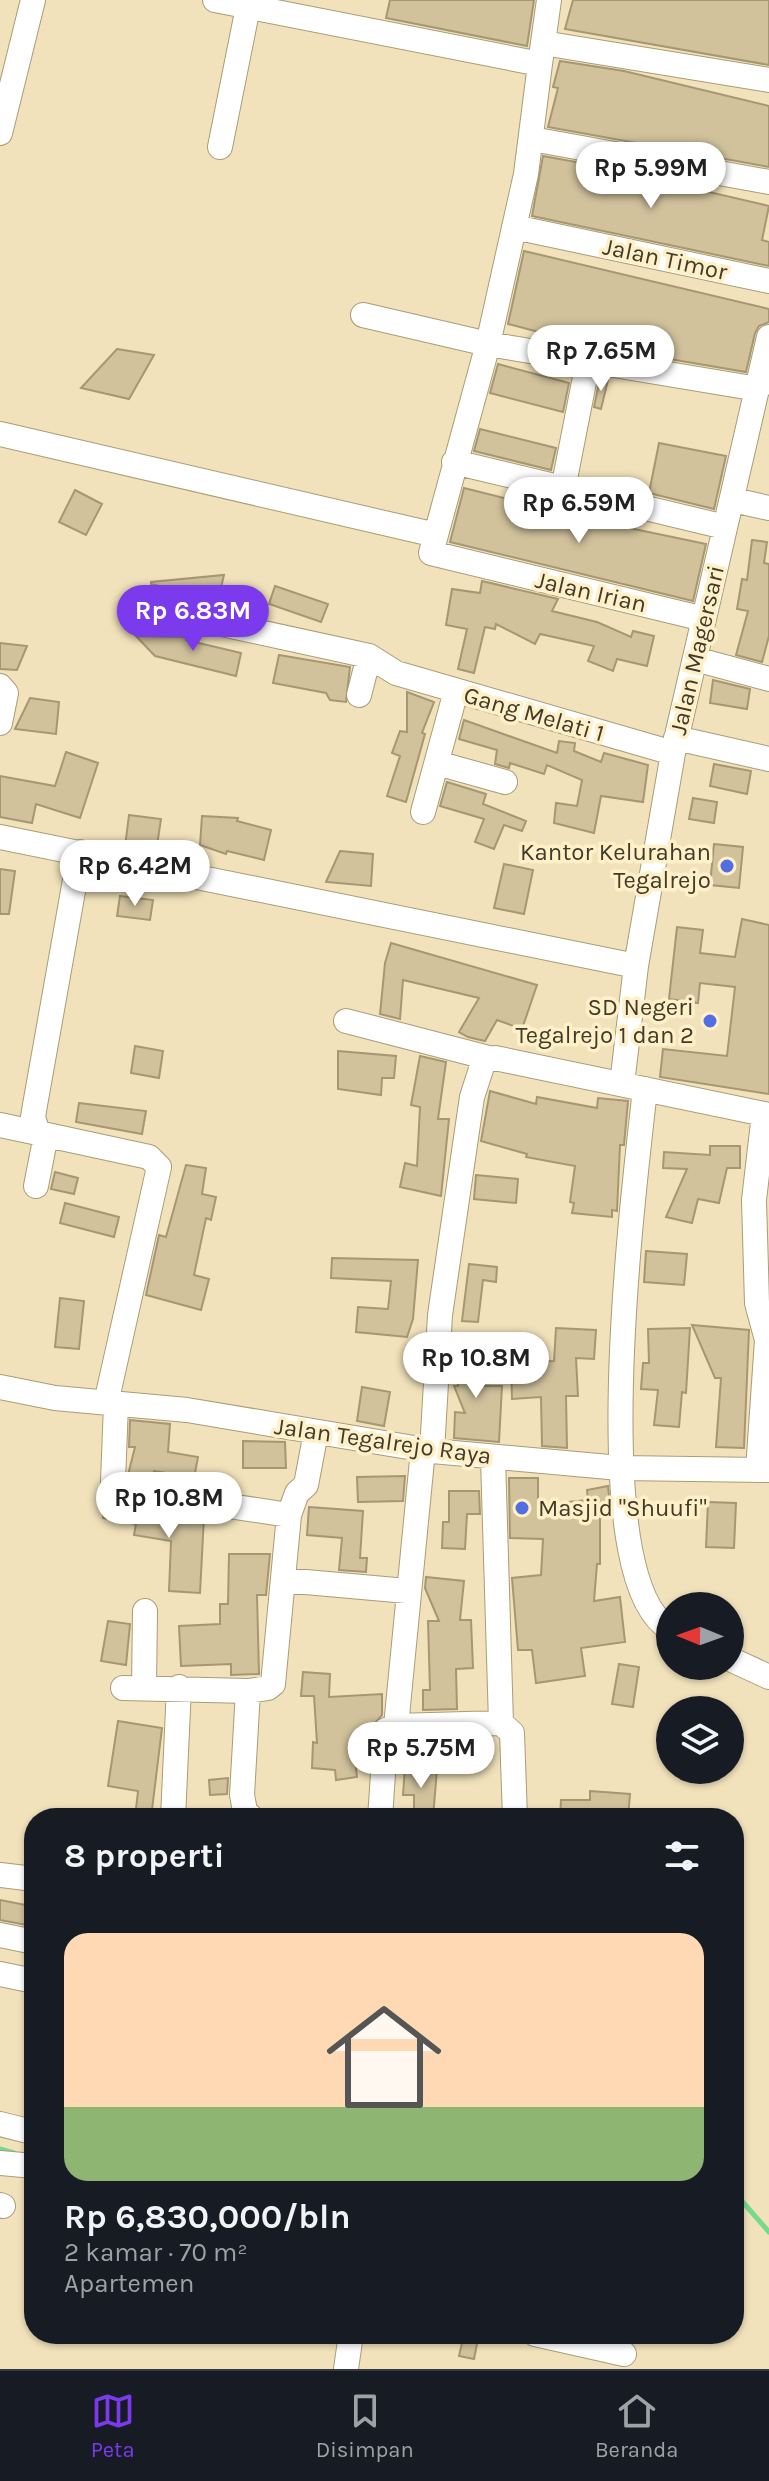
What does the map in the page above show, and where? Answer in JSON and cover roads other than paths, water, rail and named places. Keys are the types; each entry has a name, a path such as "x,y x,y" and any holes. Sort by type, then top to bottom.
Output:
{"street":[{"path":"1,118 33,0"},
{"path":"215,0 542,53 769,80"},
{"path":"434,544 488,344 514,227 532,139 549,0"},
{"path":"220,147 245,5"},
{"path":"532,139 769,182"},
{"name":"Jalan Timor","path":"514,227 769,281"},
{"path":"363,315 488,344 758,389"},
{"name":"Jalan Magersari","path":"656,1617 650,1612 639,1588 620,1468 636,966 674,746 769,337"},
{"path":"563,489 588,362"},
{"name":"Jalan Irian","path":"0,434 434,544 704,619"},
{"path":"454,462 725,527"},
{"path":"733,500 769,508"},
{"name":"Gang Melati 1","path":"149,608 369,656 396,673 456,691 674,746 769,759"},
{"path":"359,695 369,656"},
{"path":"695,659 769,679"},
{"path":"0,686 6,693 0,723"},
{"path":"423,812 456,691"},
{"path":"437,763 505,782"},
{"path":"0,837 636,966"},
{"path":"36,1186 42,1134 34,1125 35,1105 80,852"},
{"path":"346,1021 489,1058 766,1114 754,1200 757,1303 767,1340 764,1470"},
{"path":"396,1726 407,1591 427,1450 440,1315 472,1097 479,1068 489,1058"},
{"path":"0,1125 149,1157 159,1167 111,1403 113,1481 117,1489 289,1515"},
{"name":"Jalan Tegalrejo Raya","path":"0,1387 187,1410 493,1458 620,1468 764,1470"},
{"path":"145,1611 133,1688 248,1691 268,1688 273,1684 289,1515 297,1493 306,1485 316,1432"},
{"path":"493,1458 501,1723"},
{"path":"283,1580 407,1591"},
{"path":"744,1665 769,1677"},
{"path":"173,1808 179,1687"},
{"path":"244,1808 242,1795 248,1691"},
{"path":"380,1808 384,1735 396,1726 501,1723 512,1733 515,1808"},
{"path":"0,1875 24,1878"},
{"path":"0,1935 24,1940"},
{"path":"0,1974 24,1979"},
{"path":"0,2124 24,2130"},
{"path":"0,2163 24,2165"},
{"path":"346,2369 350,2344"},
{"path":"586,2344 626,2352"}],"waterway":[{"path":"0,2149 14,2153"},
{"path":"744,2203 769,2232"}],"place":[{"name":"Kantor Kelurahan Tegalrejo","path":"727,866"},
{"name":"SD Negeri Tegalrejo 1 dan 2","path":"710,1021"},
{"name":"Masjid \"Shuufi\"","path":"522,1508"}]}
